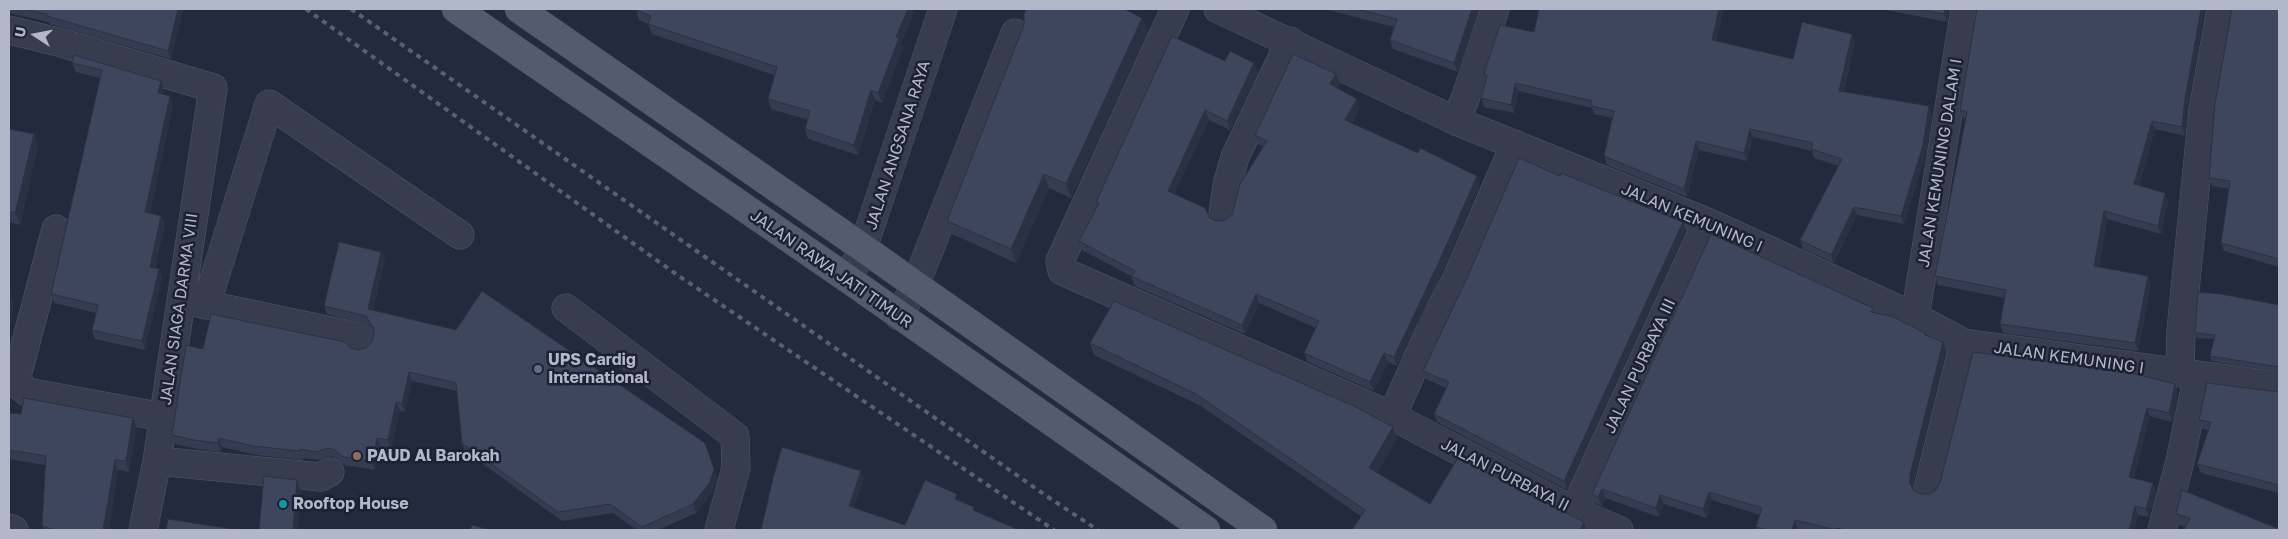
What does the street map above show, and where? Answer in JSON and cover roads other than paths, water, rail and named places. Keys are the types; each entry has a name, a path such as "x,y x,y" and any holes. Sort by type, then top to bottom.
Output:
{"main road":[{"name":"JALAN RAWA JATI TIMUR","path":"456,9 848,279 1206,530"},
{"path":"519,9 863,248 1263,530"}],"street":[{"name":"JALAN ANGSANA RAYA","path":"848,279 863,248 943,9"},
{"name":"JALAN PURBAYA II","path":"1176,9 1060,261 1062,270 1392,416 1574,511 1619,530"},
{"name":"JALAN KEMUNING I","path":"1218,9 1290,41 1456,121 1707,222 1914,317 1964,343 2279,386"},
{"path":"1456,121 1495,9"},
{"name":"JALAN KEMUNING DALAM I","path":"1914,317 1964,9"},
{"path":"2162,530 2180,461 2189,374 2182,330 2203,110 2221,9"},
{"name":"JALAN SIAGA DARMA VIII","path":"9,30 62,42 213,88 163,416 143,530"},
{"path":"899,316 915,286 1015,33"},
{"path":"1223,215 1227,185 1235,157 1290,41"},
{"path":"206,305 269,104 460,235"},
{"path":"1392,416 1434,322 1456,280 1515,144"},
{"name":"JALAN PURBAYA III","path":"1574,511 1707,222"},
{"path":"56,229 17,376 20,386 27,392 163,416"},
{"path":"180,300 359,337 362,343"},
{"path":"566,308 735,436 736,468 718,530"},
{"path":"1928,488 1964,343"},
{"path":"156,460 321,477 330,472"},
{"path":"9,528 14,530"}],"railway":[{"path":"306,9 676,274 1054,530"},
{"path":"351,9 1048,497 1098,530"}],"place":[{"name":"UPS Cardig International","path":"538,369"},
{"name":"PAUD Al Barokah","path":"357,456"},
{"name":"Rooftop House","path":"283,504"}]}
